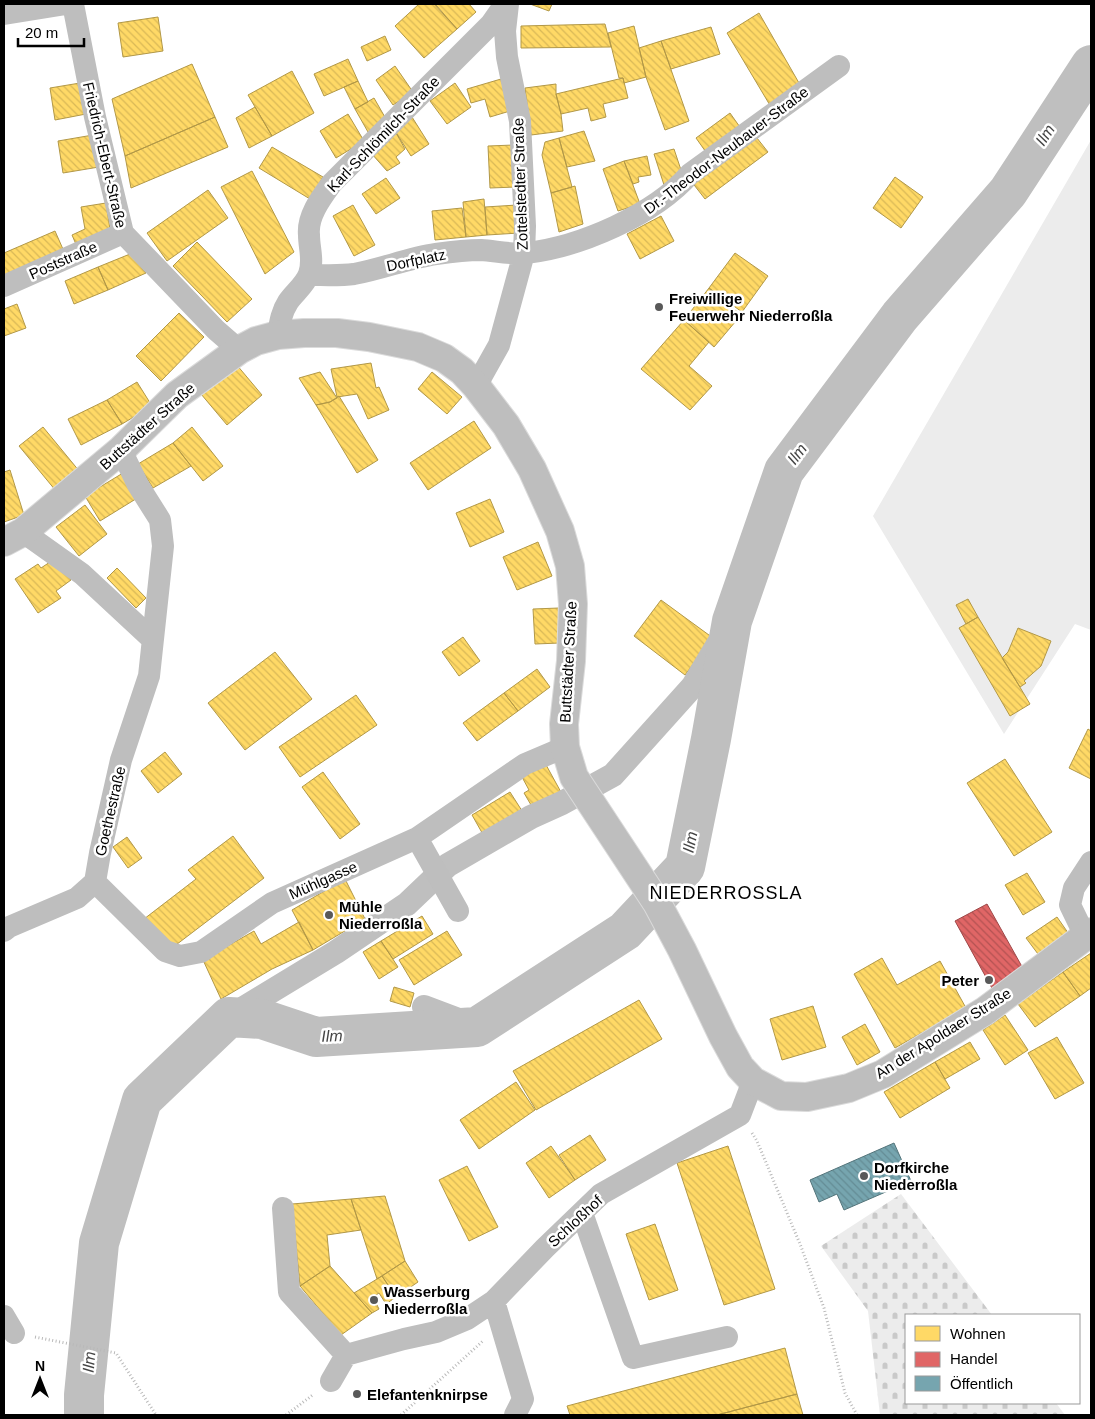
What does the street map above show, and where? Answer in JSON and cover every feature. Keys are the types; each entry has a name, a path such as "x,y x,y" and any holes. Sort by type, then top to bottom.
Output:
{"main road":[{"name":"Buttstädter Straße","path":"13,537 121,450 177,395 239,350 256,341 278,335 304,333 337,333 369,337 418,347 444,358 462,371 506,425 532,469 560,531 570,566 573,604 572,661 564,724 565,747 574,777 657,903 682,950 723,1036 740,1067 753,1081"},
{"name":"An der Apoldaer Straße","path":"753,1081 782,1096 807,1097 849,1088 883,1074 985,1011 1088,934"}],"street":[{"path":"4,14 66,4"},
{"name":"Friedrich-Ebert-Straße","path":"73,4 95,117 123,233 216,330 239,350"},
{"name":"Zottelstedter Straße","path":"476,386 499,344 524,254 525,226 520,121 507,57 505,31 507,4"},
{"name":"Karl-Schlömilch-Straße","path":"309,275 312,258 308,233 318,203 332,183 491,24 507,4"},
{"name":"Dr.-Theodor-Neubauer-Straße","path":"524,254 557,248 610,229 650,209 681,185 690,174 839,66"},
{"name":"Poststraße","path":"4,286 123,233"},
{"name":"Dorfplatz","path":"309,275 353,274 428,255 453,252 479,250 524,254"},
{"path":"278,335 282,313 309,275"},
{"name":"Goethestraße","path":"95,882 121,760 148,676 163,546 160,520 138,485 121,450"},
{"path":"13,537 82,574 153,640"},
{"name":"Mühlgasse","path":"95,882 165,951 180,956 201,952 272,903 417,838 525,764 565,747"},
{"path":"417,838 458,911"},
{"path":"1088,934 1070,906 1074,888 1091,862"},
{"path":"4,931 9,927 77,898 95,882"},
{"path":"740,1114 753,1081"},
{"name":"Schloßhof","path":"346,1355 436,1332 467,1319 494,1301 601,1194 740,1114"},
{"path":"283,1208 289,1292 346,1355 331,1381"},
{"path":"582,1213 633,1358 727,1337"},
{"path":"494,1301 522,1399 515,1415"}],"path":[{"path":"740,1114 757,1141 800,1244 824,1308 845,1393 857,1415"},
{"path":"401,1415 501,1325"},
{"path":"39,1338 116,1353 156,1415"},
{"path":"286,1415 331,1381"}],"green space":[{"path":"1091,140 1091,630 1075,624 1004,734 873,516"},
{"path":"901,1194 991,1314 905,1314 905,1404 1057,1404 1065,1415 880,1415 868,1311 821,1246"}],"building: Wohnen":[{"path":"419,4 434,4 457,29 424,58 395,26"},
{"path":"437,4 469,4 476,12 457,29"},
{"path":"530,4 552,4 549,11"},
{"path":"759,13 799,83 771,107 727,33"},
{"path":"158,17 163,51 123,57 118,23"},
{"path":"605,24 611,47 521,48 521,26"},
{"path":"634,26 646,77 624,83 623,78 619,78 608,33"},
{"path":"711,27 720,54 671,69 661,41"},
{"path":"385,36 391,50 367,61 361,47"},
{"path":"661,41 689,121 665,130 646,77 639,48"},
{"path":"348,59 358,81 324,96 314,74"},
{"path":"192,64 215,117 125,156 112,99"},
{"path":"395,66 413,92 393,105 376,80"},
{"path":"292,71 314,113 272,136 248,95"},
{"path":"623,78 628,98 603,104 606,117 591,121 588,108 561,114 556,94"},
{"path":"501,79 510,111 490,117 485,99 471,103 467,89"},
{"path":"358,81 368,102 355,109 344,87"},
{"path":"80,83 86,114 55,120 50,88"},
{"path":"455,83 471,107 447,124 430,101"},
{"path":"556,84 563,131 531,135 525,88"},
{"path":"374,98 386,119 368,132 355,109"},
{"path":"255,107 272,136 249,148 236,118"},
{"path":"730,113 742,130 708,155 696,138"},
{"path":"348,114 364,141 336,158 320,131"},
{"path":"215,117 228,147 131,188 125,156"},
{"path":"412,117 429,144 411,156 395,131"},
{"path":"395,131 405,149 396,157 400,163 387,171 371,153"},
{"path":"584,131 595,161 567,167 559,138"},
{"path":"753,133 768,152 705,199 691,181"},
{"path":"93,135 99,167 63,173 58,141"},
{"path":"559,138 572,187 551,193 542,155 545,142"},
{"path":"514,145 516,187 490,188 488,146"},
{"path":"272,147 323,177 310,199 259,168"},
{"path":"674,149 683,176 665,188 654,154"},
{"path":"647,156 651,175 638,177 639,182 633,184 624,161"},
{"path":"624,161 640,204 618,211 603,169"},
{"path":"252,171 294,252 265,274 221,187"},
{"path":"895,177 923,197 901,228 873,208"},
{"path":"386,178 400,198 376,214 362,194"},
{"path":"575,186 583,224 559,232 551,193"},
{"path":"208,190 228,218 167,261 147,233"},
{"path":"484,199 487,235 466,237 463,202"},
{"path":"106,203 111,236 78,249 72,235 85,229 81,207"},
{"path":"353,205 375,245 354,256 333,216"},
{"path":"517,205 519,233 487,235 485,207"},
{"path":"462,208 466,237 435,240 432,211"},
{"path":"661,216 674,241 640,259 627,234"},
{"path":"55,231 66,256 4,283 4,253"},
{"path":"197,242 252,299 227,322 173,266"},
{"path":"735,253 768,276 742,312 709,288"},
{"path":"130,254 146,273 108,290 98,267"},
{"path":"98,267 108,290 74,304 65,281"},
{"path":"709,288 741,315 714,347 684,320"},
{"path":"17,304 26,328 4,336 4,309"},
{"path":"179,313 204,337 161,381 136,356"},
{"path":"684,320 709,342 689,366 712,386 690,410 641,369"},
{"path":"371,363 376,388 379,387 389,410 368,419 357,394 337,397 331,369"},
{"path":"236,364 262,395 227,425 201,394"},
{"path":"320,372 337,398 330,402 316,405 299,378"},
{"path":"432,372 462,397 447,414 418,389"},
{"path":"137,382 152,406 122,424 107,400"},
{"path":"339,396 378,460 357,473 316,405 330,402"},
{"path":"107,400 122,424 81,445 68,419"},
{"path":"474,421 491,448 428,490 410,463"},
{"path":"43,427 80,472 56,491 19,446"},
{"path":"192,427 223,466 203,481 173,443"},
{"path":"173,443 191,466 153,488 138,464"},
{"path":"10,470 24,515 4,522 4,472"},
{"path":"123,473 139,497 100,521 85,496"},
{"path":"490,499 504,532 470,547 456,513"},
{"path":"85,505 107,534 79,556 56,527"},
{"path":"538,542 552,576 517,590 503,557"},
{"path":"56,558 71,580 56,591 61,598 38,613 15,579 38,564 41,568"},
{"path":"117,568 146,598 136,608 107,578"},
{"path":"968,599 978,617 966,624 956,605"},
{"path":"661,600 713,638 685,675 634,636"},
{"path":"559,608 560,643 535,644 533,609"},
{"path":"978,617 1030,704 1010,716 959,628"},
{"path":"1018,628 1051,641 1041,666 1020,687 1002,658 1008,652"},
{"path":"463,637 480,661 459,676 442,652"},
{"path":"275,652 312,699 245,750 208,703"},
{"path":"537,669 550,687 518,711 504,693"},
{"path":"504,693 518,711 477,741 463,723"},
{"path":"356,695 377,725 300,777 279,747"},
{"path":"1088,729 1091,731 1091,779 1069,768"},
{"path":"165,752 182,774 158,793 141,771"},
{"path":"1005,759 1052,832 1014,856 967,783"},
{"path":"545,763 562,794 534,810 524,793 529,790 522,777"},
{"path":"323,772 360,824 340,839 302,787"},
{"path":"510,792 524,814 485,838 472,815"},
{"path":"233,836 264,878 168,951 144,919 196,879 188,870"},
{"path":"127,837 142,858 128,868 113,847"},
{"path":"1027,873 1045,902 1023,915 1005,885"},
{"name":"Mühle Niederroßla","path":"345,879 365,919 313,950 292,910"},
{"path":"422,916 433,934 393,959 381,941"},
{"path":"1057,917 1071,937 1041,958 1026,938"},
{"path":"299,922 313,950 272,969 221,999 203,960 254,931 261,944"},
{"path":"447,931 462,955 414,985 399,960"},
{"path":"381,941 398,967 379,979 363,952"},
{"path":"1091,953 1091,988 1080,996 1063,972"},
{"path":"882,958 897,985 940,961 966,1008 895,1048 854,974"},
{"path":"1063,972 1080,996 1035,1027 1018,1004"},
{"path":"394,987 414,993 410,1007 390,1001"},
{"path":"639,1000 662,1039 536,1110 513,1071"},
{"path":"813,1006 826,1047 782,1060 770,1019"},
{"path":"1005,1015 1028,1050 1005,1065 983,1030"},
{"path":"865,1024 880,1052 857,1065 842,1037"},
{"path":"1057,1037 1084,1083 1055,1099 1028,1053"},
{"path":"970,1042 980,1059 945,1079 935,1062"},
{"path":"935,1062 950,1088 900,1118 884,1092"},
{"path":"516,1082 535,1110 479,1149 460,1120"},
{"path":"590,1135 606,1160 575,1180 559,1155"},
{"path":"551,1146 575,1180 549,1198 526,1163"},
{"path":"728,1146 775,1289 724,1305 677,1163"},
{"path":"467,1166 498,1227 469,1241 439,1180"},
{"path":"385,1196 405,1261 377,1279 351,1199"},
{"path":"351,1199 361,1230 327,1235 330,1266 300,1286 292,1204"},
{"path":"655,1224 678,1290 649,1300 626,1234"},
{"path":"405,1261 418,1282 396,1297 382,1276"},
{"path":"330,1266 372,1313 341,1335 300,1286"},
{"path":"382,1276 396,1297 386,1304 379,1293 373,1297 379,1309 372,1313 354,1293"},
{"path":"785,1348 797,1394 717,1415 570,1415 567,1406"},
{"path":"797,1394 803,1415 717,1415"}],"building: Handel":[{"path":"987,904 1025,972 993,990 955,921"}],"building: Öffentlich":[{"name":"Dorfkirche Niederroßla","path":"894,1143 911,1181 844,1210 837,1194 819,1202 810,1180"}],"waterway":[{"name":"Ilm","path":"84,1415 84,1395 99,1243 142,1100 229,1017 262,1019 316,1037 477,1027 625,931 685,867 711,739 732,621 784,471 900,316 1008,192 1091,65"},
{"path":"229,1017 336,952 407,904 448,865 531,817 562,803 613,775 693,686 732,621"},
{"path":"424,1007 477,1027"}],"place":[{"name":"Freiwillige Feuerwehr Niederroßla","path":"659,307"},
{"name":"Mühle Niederroßla","path":"329,915"},
{"name":"Peter","path":"989,980"},
{"name":"Dorfkirche Niederroßla","path":"864,1176"},
{"name":"Wasserburg Niederroßla","path":"374,1300"},
{"name":"Elefantenknirpse","path":"357,1394"}],"district":[{"name":"NIEDERROSSLA","path":"726,893"}]}
